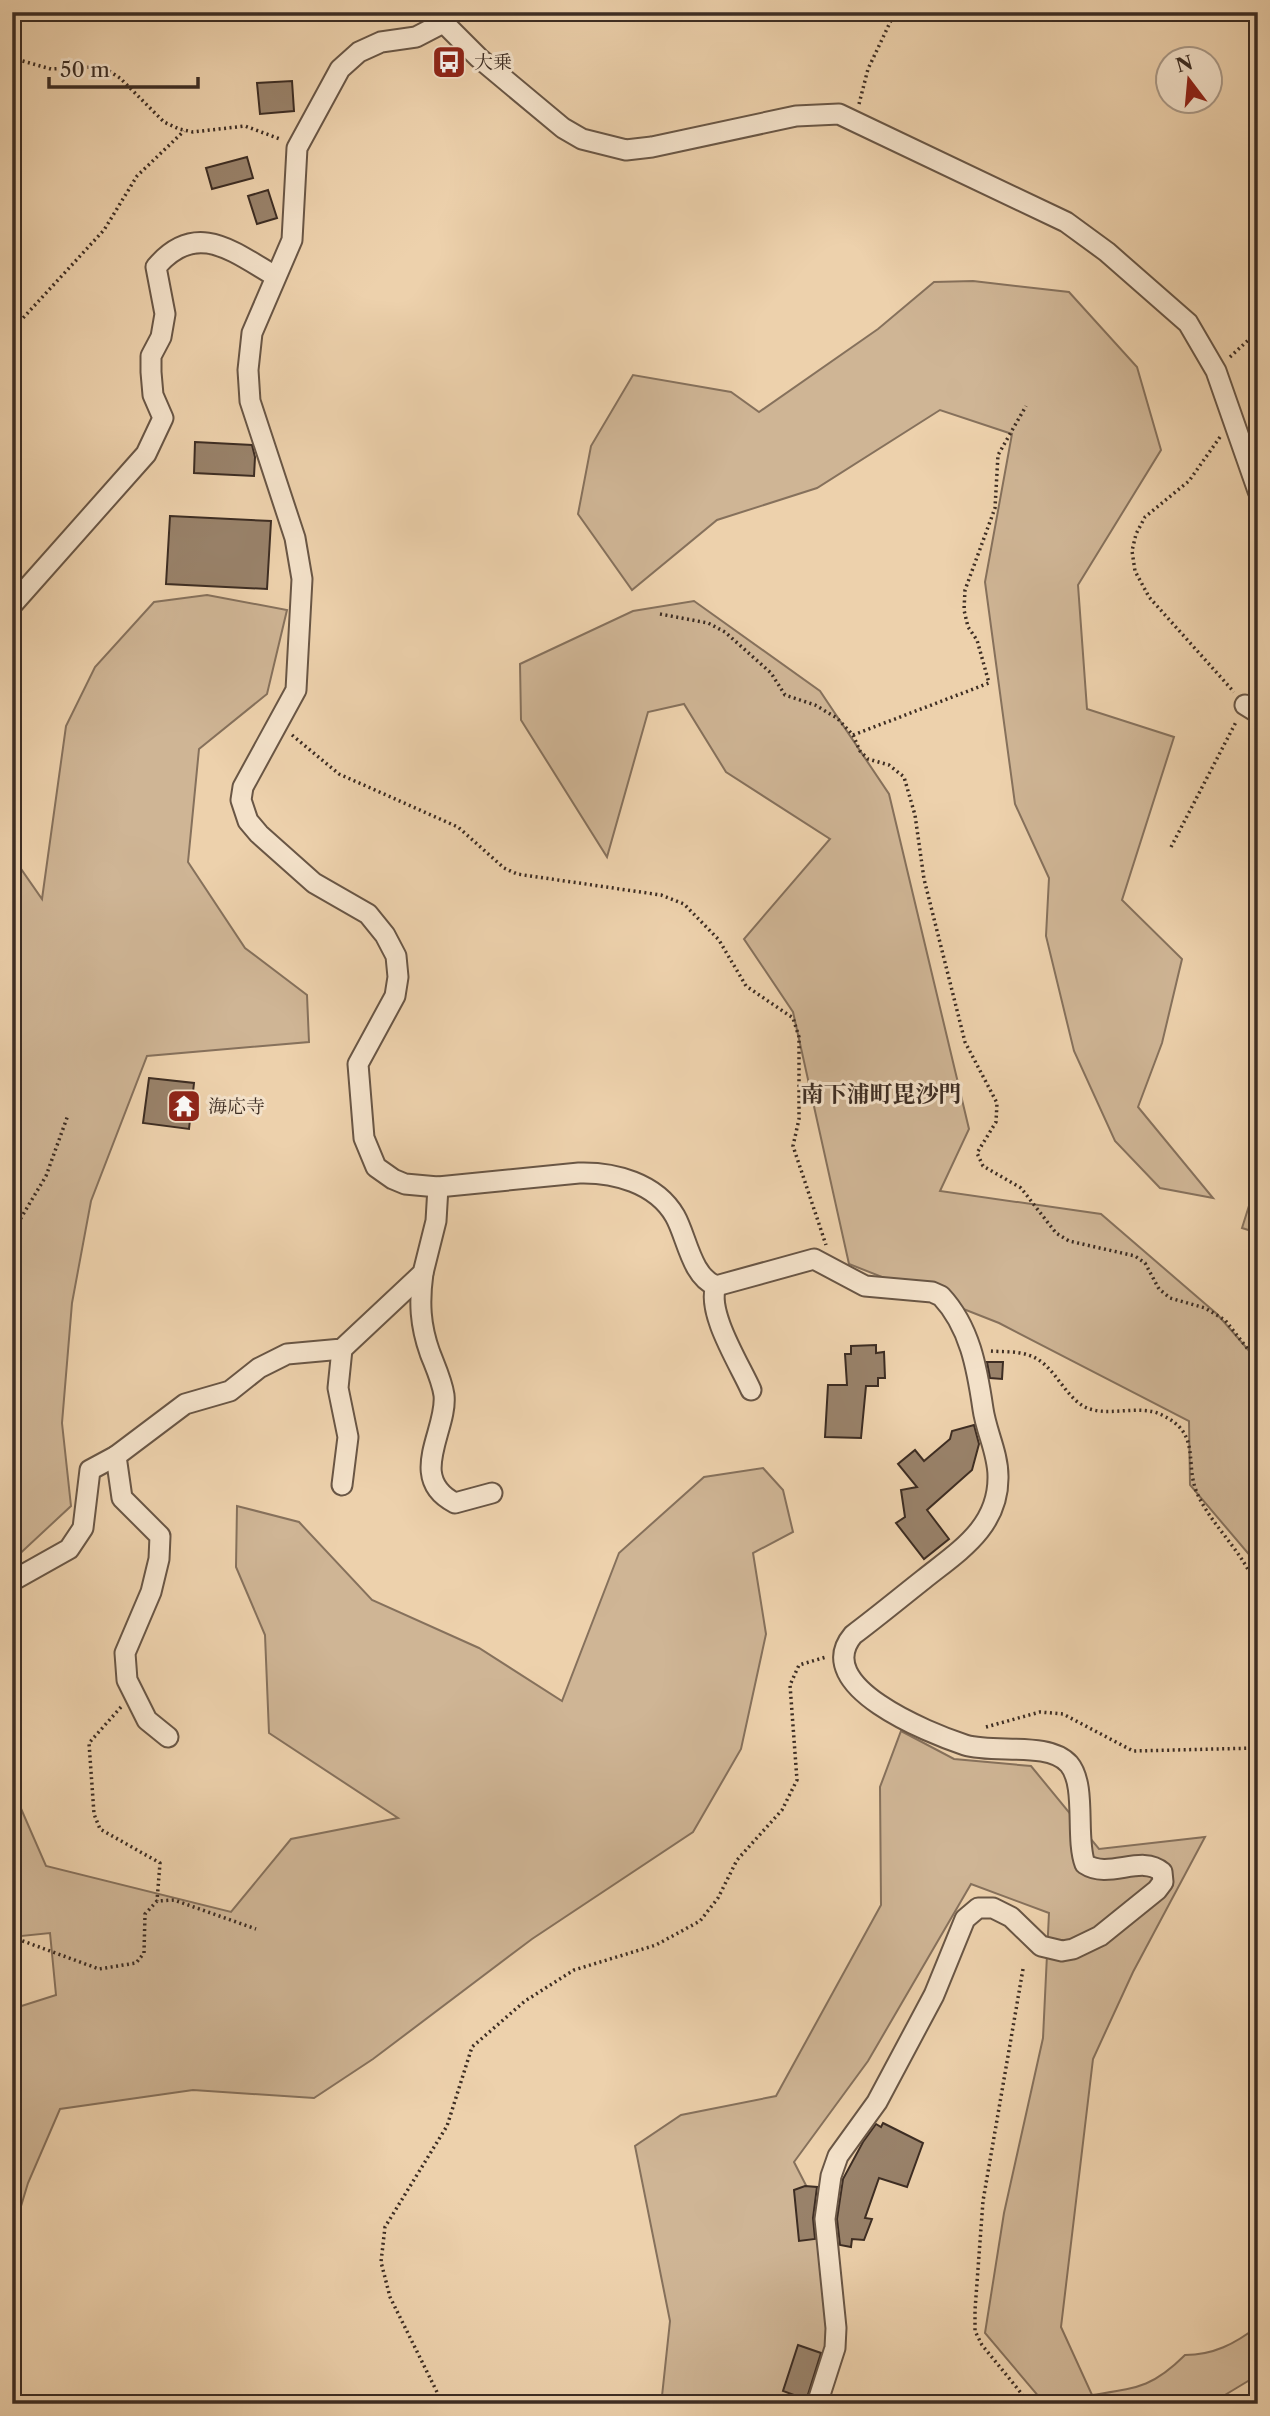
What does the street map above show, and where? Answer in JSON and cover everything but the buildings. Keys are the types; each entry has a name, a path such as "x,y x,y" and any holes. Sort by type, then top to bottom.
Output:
{"street":[{"path":"716,1286 696,1265 674,1214 654,1195 630,1180 600,1172 438,1186 405,1184 383,1173 371,1158 364,1138 358,1064 395,996 399,965 392,946 368,915 314,883 259,834 244,814 241,800 243,787 296,690 302,579 295,538 250,401 248,370 252,333 292,240 296,220 297,148 340,69 359,52 381,42 416,37 438,18 479,58 563,128 602,146 625,150 652,147 820,113 839,114 855,121 1084,234 1188,323 1216,371 1258,491"},
{"path":"12,605 146,454 158,434 163,418 153,395 151,356 161,337 165,314 156,267 170,250 193,243 223,245 275,276"},
{"path":"438,1186 436,1221 423,1273 419,1310 444,1395 433,1441 435,1486 443,1496 455,1503 492,1493"},
{"path":"751,1391 716,1315 712,1295 716,1286 807,1259 872,1288 938,1293 950,1307 973,1350 984,1421 997,1464 998,1489 990,1513 965,1549 853,1635 841,1658 849,1678 887,1711 968,1746 1039,1751 1064,1760 1070,1765 1077,1783 1085,1864 1106,1871 1153,1865 1163,1872 1164,1877 1157,1890 1123,1919 1100,1936 1073,1949 1062,1951 1041,1945 1011,1917 993,1908 978,1908 965,1919 934,1995 877,2102 838,2156 831,2176 825,2219 836,2328 835,2348 817,2404"},
{"path":"12,1581 69,1549 83,1528 90,1470 116,1456 185,1404 230,1391 259,1368 287,1354 342,1349 423,1273"},
{"path":"342,1349 338,1388 348,1437 342,1485"},
{"path":"116,1456 122,1498 160,1536 159,1559 151,1592 125,1653 127,1680 146,1720 168,1737"}],"path":[{"path":"855,121 868,69 895,12"},
{"path":"12,58 51,69 93,67 109,71 120,78 164,122 185,130 245,126 265,131 297,148"},
{"path":"12,330 104,230 117,204 137,176 185,130"},
{"path":"1216,371 1258,331"},
{"path":"853,735 989,683 977,640 968,627 964,610 965,590 995,508 998,455 1026,405"},
{"path":"1171,847 1251,709 1149,597 1135,571 1132,551 1136,534 1145,517 1189,481 1209,457 1231,415"},
{"path":"660,614 708,623 725,632 771,673 785,695 816,705 837,718 853,735 860,751 868,759 889,765 904,777 915,815 924,879 965,1042 998,1103 996,1122 977,1153 983,1166 1021,1188 1056,1233 1069,1241 1135,1256 1145,1263 1159,1289 1170,1298 1205,1308 1225,1320 1258,1362"},
{"path":"279,724 339,774 451,822 504,868 517,874 661,895 692,911 719,940 746,986 793,1018 799,1037 799,1119 793,1146 823,1231 831,1268"},
{"path":"12,1233 46,1176 68,1115"},
{"path":"973,1350 1029,1355 1044,1364 1081,1404 1093,1410 1161,1414 1182,1430 1191,1444 1195,1489 1206,1513 1254,1578 1258,1594"},
{"path":"437,2392 390,2297 381,2262 385,2227 447,2126 472,2047 525,2001 574,1970 656,1945 700,1920 718,1898 737,1860 782,1810 797,1780 790,1685 799,1665 830,1656 841,1658"},
{"path":"135,1694 89,1743 94,1814 100,1829 160,1863 158,1901"},
{"path":"980,1729 1041,1712 1063,1714 1133,1751 1258,1748"},
{"path":"12,1937 99,1969 136,1962 144,1953 145,1914 158,1901 174,1900 256,1929"},
{"path":"1023,1969 982,2201 975,2331 982,2345 1030,2404"}],"shaded area":[{"path":"973,281 1069,292 1137,367 1161,450 1078,585 1087,709 1174,737 1122,900 1182,959 1162,1043 1138,1107 1213,1198 1160,1188 1115,1141 1074,1051 1046,936 1049,878 1015,804 985,582 1012,434 940,410 817,488 717,520 632,590 578,514 591,446 633,375 731,392 759,412 878,329 934,282"},
{"path":"207,595 287,610 267,694 199,749 188,862 245,948 307,995 309,1042 147,1056 91,1201 72,1303 62,1423 71,1506 12,1561 12,856 42,899 66,726 95,667 154,602"},
{"path":"694,601 820,691 889,794 969,1129 940,1191 1101,1214 1217,1314 1258,1361 1258,1565 1190,1485 1189,1421 999,1323 849,1264 793,1012 744,939 830,839 726,772 684,704 648,712 607,857 521,720 520,664 633,611"},
{"path":"1258,1177 1258,1233 1242,1228"},
{"path":"763,1468 783,1490 793,1532 753,1553 766,1634 741,1749 693,1832 532,1939 373,2059 314,2098 193,2090 60,2109 28,2183 12,2236 12,2009 56,1995 50,1933 12,1937 12,1788 46,1866 231,1912 291,1839 398,1818 269,1733 265,1635 236,1567 237,1506 299,1522 372,1600 479,1648 562,1701 619,1553 704,1477"},
{"path":"901,1731 954,1759 1031,1766 1099,1849 1205,1837 1133,1972 1093,2059 1061,2327 1092,2395 1143,2385 1163,2374 1185,2355 1205,2353 1223,2347 1258,2326 1258,2375 1210,2404 1184,2398 1143,2404 1045,2404 985,2333 1004,2213 1043,2038 1049,1913 971,1884 868,2061 794,2162 829,2230 844,2325 805,2404 608,2404 662,2396 670,2321 635,2146 681,2115 776,2096 881,1905 880,1787"}],"place":[{"name":"大乗","path":"449,62"},
{"name":"海応寺","path":"184,1106"}],"district":[{"name":"南下浦町毘沙門","path":"881,1094"}]}
